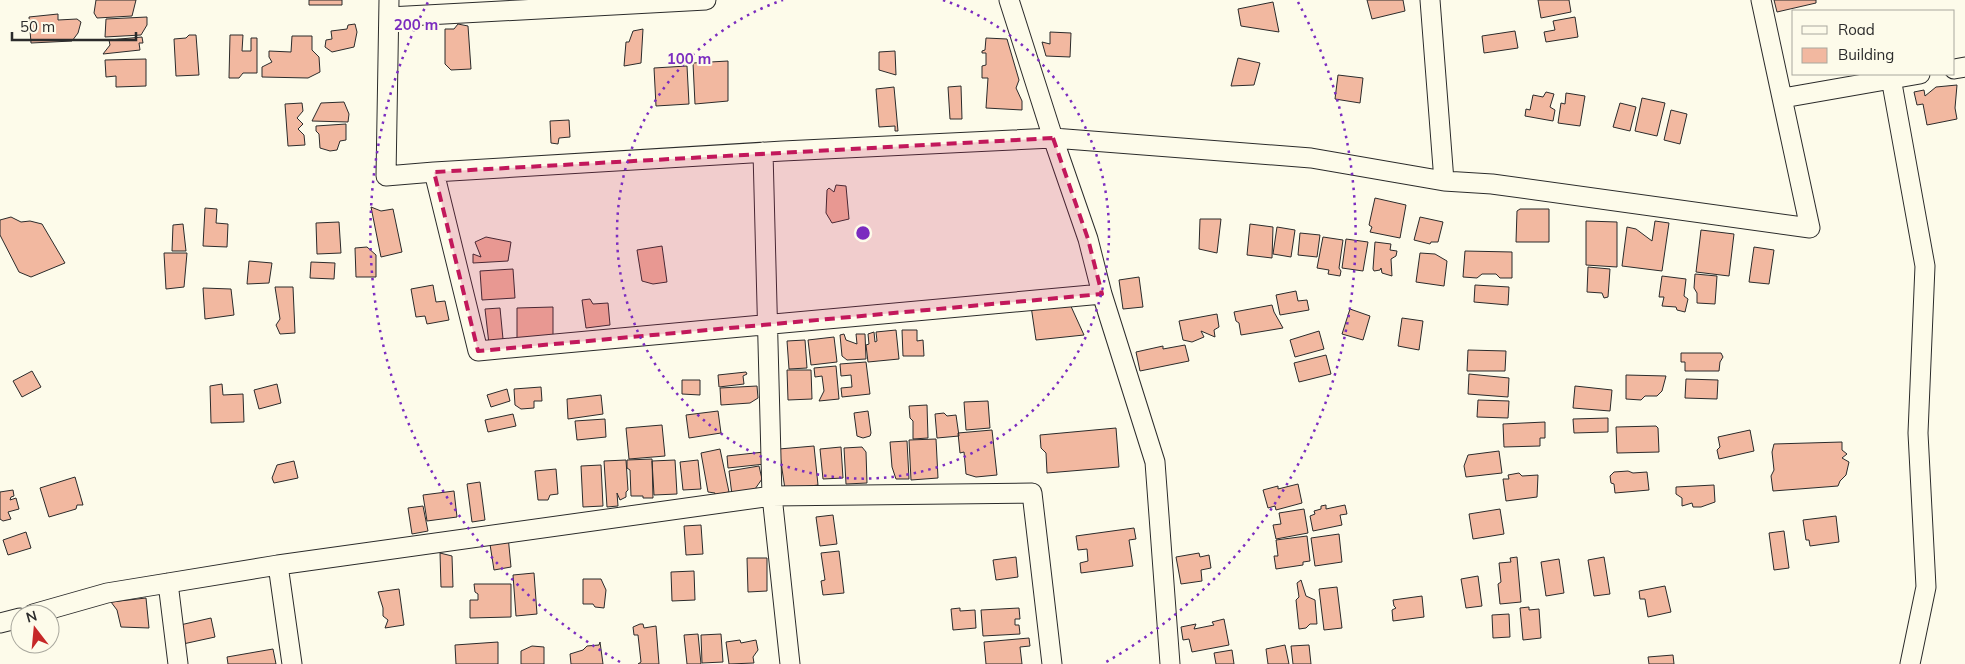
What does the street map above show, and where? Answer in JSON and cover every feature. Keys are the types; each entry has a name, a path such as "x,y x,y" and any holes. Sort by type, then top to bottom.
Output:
{"street":[{"path":"706,0 389,8 386,176 764,152 1053,138 1311,158 1444,181 1492,184 1810,228 1761,0"},
{"path":"1009,0 1053,138 1088,239 1102,294 1155,462 1170,664"},
{"path":"1430,0 1444,181"},
{"path":"1783,98 1913,75"},
{"path":"1891,78 1925,266 1918,433 1926,587 1910,664"},
{"path":"764,152 772,496 790,664"},
{"path":"434,172 478,351 1102,294"},
{"path":"60,606 107,593 278,565 772,496 1032,493 1052,664"},
{"path":"278,565 292,664"},
{"path":"168,583 178,664"}],"highlighted area":[{"path":"1053,138 1088,239 1102,294 478,351 434,172"}],"building":[{"path":"96,0 136,0 132,16 97,18 94,13"},
{"path":"309,0 342,0 342,5 309,5"},
{"path":"1367,0 1403,0 1405,11 1372,19"},
{"path":"1538,0 1569,0 1571,12 1541,18"},
{"path":"1774,0 1816,0 1816,3 1777,12"},
{"path":"1273,2 1279,32 1241,26 1238,9"},
{"path":"58,14 58,20 77,19 81,22 78,33 72,41 31,43 29,17"},
{"path":"147,17 147,25 141,35 105,37 106,19"},
{"path":"1575,17 1578,37 1546,42 1544,32 1555,30 1553,21"},
{"path":"355,24 357,32 354,47 332,52 325,47 326,40 332,39 331,31 347,29 348,25"},
{"path":"458,24 468,26 471,69 451,70 445,64 445,29 454,29"},
{"path":"643,29 641,63 624,66 626,42 629,42 633,31"},
{"path":"1515,31 1518,48 1484,53 1482,36"},
{"path":"1050,32 1071,33 1070,57 1046,56 1042,42 1050,44"},
{"path":"189,35 196,35 199,75 176,76 174,39 186,38"},
{"path":"230,35 243,35 242,51 251,51 251,38 257,38 257,73 243,73 239,78 229,78"},
{"path":"292,36 312,36 312,50 319,57 320,72 308,78 262,77 262,67 272,62 269,57 269,51 291,52"},
{"path":"142,37 143,43 139,43 140,50 103,54 110,45 109,40"},
{"path":"986,38 1007,39 1019,80 1016,88 1022,101 1022,110 986,108 988,78 982,78 982,66 986,65 986,53 982,53 982,51 985,50"},
{"path":"895,51 896,75 879,70 879,52"},
{"path":"1238,58 1260,63 1254,85 1231,86"},
{"path":"146,59 146,86 116,87 116,76 106,77 105,60"},
{"path":"728,61 728,101 695,104 693,63"},
{"path":"687,66 689,104 656,106 654,68"},
{"path":"1338,75 1363,78 1360,103 1335,99"},
{"path":"1957,85 1955,108 1957,119 1927,125 1923,104 1917,105 1914,92 1924,90 1925,96 1936,87"},
{"path":"961,86 962,119 950,119 948,87"},
{"path":"894,87 898,131 895,131 895,126 879,127 876,89"},
{"path":"1546,92 1554,94 1550,107 1555,110 1553,121 1525,116 1526,109 1530,110 1533,95 1543,97"},
{"path":"1566,93 1585,96 1580,126 1558,123 1561,103 1565,104"},
{"path":"1642,98 1665,103 1657,136 1635,131"},
{"path":"344,102 349,114 348,122 312,121 321,103"},
{"path":"302,103 303,111 297,118 303,124 298,129 304,135 305,145 288,146 285,104"},
{"path":"1620,103 1636,107 1630,131 1613,127"},
{"path":"1671,110 1687,114 1680,144 1664,140"},
{"path":"569,120 570,137 559,138 558,144 551,143 550,121"},
{"path":"346,124 346,140 340,141 337,150 330,151 320,148 319,134 316,131 316,126"},
{"path":"836,185 846,186 849,219 832,223 826,213 827,190 829,188 834,192"},
{"path":"1375,198 1406,205 1400,238 1370,232 1372,227 1369,225"},
{"path":"371,207 381,211 393,209 402,252 381,257"},
{"path":"205,208 217,209 216,223 228,224 227,247 203,246"},
{"path":"1520,209 1549,209 1549,242 1516,242 1517,211"},
{"path":"11,217 21,222 30,221 42,224 65,263 31,277 19,272 0,235 0,220"},
{"path":"1420,217 1443,222 1438,242 1431,242 1430,244 1414,240"},
{"path":"1200,219 1221,219 1217,253 1199,249"},
{"path":"1586,221 1617,222 1617,267 1586,265"},
{"path":"1655,221 1669,223 1662,271 1622,266 1627,227 1636,229 1652,241"},
{"path":"339,222 341,253 317,254 316,223"},
{"path":"183,224 186,251 172,251 173,225"},
{"path":"1250,224 1273,227 1272,258 1247,255"},
{"path":"1277,227 1295,230 1291,257 1273,254"},
{"path":"1701,230 1734,234 1729,276 1696,272"},
{"path":"1300,233 1320,235 1317,257 1298,255"},
{"path":"486,237 511,242 508,261 473,263 473,254 481,257 475,242"},
{"path":"1323,237 1343,240 1339,268 1341,271 1340,276 1328,274 1329,270 1317,268"},
{"path":"1346,239 1368,242 1363,271 1342,268"},
{"path":"1375,242 1391,244 1390,250 1397,251 1396,256 1391,259 1392,276 1382,273 1381,268 1374,271 1373,269"},
{"path":"662,246 667,282 653,284 642,281 637,250"},
{"path":"367,247 376,255 376,277 356,277 355,248"},
{"path":"1754,247 1774,250 1769,284 1749,282"},
{"path":"1465,251 1512,252 1512,278 1500,278 1496,274 1482,274 1477,278 1463,277"},
{"path":"164,253 187,253 184,287 166,289"},
{"path":"1420,253 1435,254 1447,261 1444,286 1416,282"},
{"path":"249,261 272,263 269,283 247,284"},
{"path":"311,262 335,263 334,279 310,278"},
{"path":"1588,267 1610,269 1608,297 1604,298 1602,293 1587,292"},
{"path":"513,269 515,298 482,300 480,271"},
{"path":"1695,274 1717,276 1715,304 1697,303 1697,293 1694,288"},
{"path":"1662,276 1686,279 1684,296 1688,299 1685,312 1677,310 1676,307 1662,306 1664,297 1659,297"},
{"path":"1139,277 1143,307 1123,309 1119,280"},
{"path":"433,285 436,302 445,301 449,320 427,324 425,316 416,317 411,289"},
{"path":"1475,285 1509,287 1508,305 1474,302"},
{"path":"275,287 293,287 295,333 280,334 276,325 280,319"},
{"path":"203,288 231,289 234,315 205,319"},
{"path":"1296,291 1298,301 1307,300 1309,310 1280,315 1276,295"},
{"path":"590,299 593,304 608,303 610,325 586,328 582,300"},
{"path":"1069,302 1084,335 1036,340 1031,306"},
{"path":"1272,305 1283,328 1241,335 1239,323 1236,321 1234,312"},
{"path":"553,307 553,341 517,342 517,308"},
{"path":"500,308 503,339 489,344 485,309"},
{"path":"1350,309 1370,316 1363,340 1342,334"},
{"path":"1217,314 1219,327 1214,330 1215,337 1201,331 1204,337 1192,342 1183,340 1179,321"},
{"path":"1402,318 1423,321 1419,350 1398,346"},
{"path":"896,330 899,359 868,362 866,345 869,344 868,334 874,332 875,342 877,341 876,332"},
{"path":"902,330 917,330 917,341 923,340 924,356 903,356"},
{"path":"1319,331 1324,349 1295,357 1290,340"},
{"path":"844,334 846,340 857,344 856,334 865,334 866,359 847,360 842,356 840,335"},
{"path":"834,337 837,362 811,365 808,340"},
{"path":"805,340 807,368 789,369 787,341"},
{"path":"1185,345 1189,361 1140,371 1136,352 1163,346 1163,349"},
{"path":"1468,350 1506,351 1505,371 1467,371"},
{"path":"1681,353 1721,353 1723,357 1720,362 1719,371 1685,371 1685,362 1681,362"},
{"path":"1326,355 1331,374 1299,382 1294,363"},
{"path":"866,362 870,394 842,397 841,388 852,387 851,375 841,376 840,364"},
{"path":"836,366 839,399 819,401 824,391 822,376 815,377 814,368"},
{"path":"787,370 811,370 812,399 788,400"},
{"path":"32,371 41,387 22,397 13,381"},
{"path":"746,372 747,374 743,376 744,384 719,387 718,375"},
{"path":"1469,374 1509,378 1508,397 1468,394"},
{"path":"1626,375 1666,376 1662,391 1657,396 1645,396 1641,400 1626,399"},
{"path":"1686,379 1718,380 1717,399 1685,398"},
{"path":"682,380 700,380 700,395 682,394"},
{"path":"222,384 223,395 243,394 244,422 211,423 210,386"},
{"path":"277,384 281,403 259,409 254,390"},
{"path":"757,386 758,398 750,403 721,405 720,388"},
{"path":"1575,386 1612,390 1610,411 1573,408"},
{"path":"541,387 542,401 534,401 534,408 521,409 515,405 514,389"},
{"path":"507,389 510,401 491,407 487,395"},
{"path":"601,395 603,414 568,419 567,399"},
{"path":"1478,400 1509,401 1508,418 1477,417"},
{"path":"988,401 990,428 966,430 964,402"},
{"path":"927,405 928,438 913,439 913,421 910,418 909,406"},
{"path":"718,411 721,433 689,438 686,415"},
{"path":"868,411 871,433 870,436 863,438 857,436 854,413"},
{"path":"944,413 947,416 956,415 959,436 937,438 935,414"},
{"path":"513,414 516,426 488,432 485,420"},
{"path":"1608,418 1608,432 1574,433 1573,419"},
{"path":"605,419 606,437 577,440 575,421"},
{"path":"1545,422 1545,438 1540,438 1540,446 1504,447 1503,424"},
{"path":"662,425 665,456 629,459 626,428"},
{"path":"1656,426 1658,428 1659,452 1617,453 1616,427"},
{"path":"1116,428 1119,467 1047,473 1046,453 1041,448 1040,435"},
{"path":"992,430 997,475 976,477 966,474 964,452 960,453 958,433"},
{"path":"1750,430 1754,451 1719,459 1717,450 1720,447 1718,437"},
{"path":"936,439 938,478 911,480 909,440"},
{"path":"907,441 909,479 896,479 892,467 890,442"},
{"path":"1842,442 1842,450 1847,454 1842,458 1849,462 1846,475 1838,486 1773,491 1771,476 1774,470 1772,452 1774,444"},
{"path":"814,446 818,485 785,489 779,449"},
{"path":"841,447 843,478 823,479 820,449"},
{"path":"862,447 866,452 867,483 846,484 844,448"},
{"path":"720,449 729,492 715,495 715,493 708,492 701,453"},
{"path":"1499,451 1502,473 1466,477 1464,466 1468,455"},
{"path":"764,452 765,464 728,468 727,456"},
{"path":"652,459 653,498 631,496 630,470 627,468 627,460"},
{"path":"626,460 628,490 626,497 620,500 617,493 618,506 607,507 604,461"},
{"path":"675,460 677,494 654,495 652,461"},
{"path":"698,460 701,489 683,490 680,462"},
{"path":"294,461 298,478 274,483 272,478 277,465"},
{"path":"601,465 603,506 583,507 581,466"},
{"path":"759,466 762,479 755,489 732,495 729,471"},
{"path":"556,469 558,494 550,495 548,500 538,500 535,471"},
{"path":"1628,471 1633,473 1647,472 1649,490 1615,493 1614,484 1611,483 1610,476 1614,472"},
{"path":"1519,473 1522,476 1538,475 1537,497 1506,501 1503,479 1509,479 1508,475"},
{"path":"75,477 83,505 77,505 76,509 49,517 40,488"},
{"path":"480,482 485,520 472,522 467,484"},
{"path":"1298,484 1302,503 1276,510 1275,506 1268,508 1263,490 1278,486 1278,489"},
{"path":"1714,485 1715,502 1701,507 1693,507 1692,503 1682,506 1682,498 1676,494 1676,487"},
{"path":"13,490 14,496 10,500 16,498 19,509 8,512 11,519 3,521 0,519 0,492"},
{"path":"454,491 457,517 427,521 423,495"},
{"path":"1326,505 1326,509 1345,505 1347,514 1340,515 1342,525 1313,531 1310,516 1315,514 1314,511 1321,509 1321,506"},
{"path":"423,506 428,531 412,534 408,508"},
{"path":"1304,509 1308,533 1276,539 1273,525 1281,524 1279,513"},
{"path":"1500,509 1504,534 1473,539 1469,514"},
{"path":"833,515 837,544 820,546 816,517"},
{"path":"1836,516 1839,542 1810,546 1809,540 1806,540 1803,520"},
{"path":"701,525 703,554 686,555 684,526"},
{"path":"1134,528 1136,539 1129,540 1133,566 1081,573 1080,563 1088,561 1087,549 1078,550 1076,536"},
{"path":"1784,531 1789,568 1774,570 1769,533"},
{"path":"26,532 31,548 8,555 3,540"},
{"path":"1339,534 1342,562 1315,566 1311,538"},
{"path":"508,536 511,567 494,570 489,538"},
{"path":"1307,536 1310,561 1303,562 1303,565 1276,569 1274,556 1278,556 1276,540"},
{"path":"839,551 844,593 823,595 821,581 825,580 821,553"},
{"path":"440,553 452,556 453,587 441,587"},
{"path":"1199,553 1200,557 1209,555 1211,568 1201,570 1202,581 1181,584 1176,557"},
{"path":"1016,557 1018,577 996,580 993,560"},
{"path":"1517,557 1521,602 1500,604 1498,584 1501,582 1499,563 1511,562 1510,558"},
{"path":"1604,557 1610,594 1594,596 1588,560"},
{"path":"747,558 767,558 767,591 748,592"},
{"path":"1559,559 1564,593 1546,596 1541,562"},
{"path":"694,571 695,600 672,601 671,572"},
{"path":"534,573 537,614 516,616 513,575"},
{"path":"1478,576 1482,606 1466,608 1461,579"},
{"path":"583,579 601,579 606,590 604,608 595,607 593,604 583,604"},
{"path":"1301,580 1306,596 1315,600 1317,624 1310,624 1306,628 1299,629 1296,600 1299,597 1297,583"},
{"path":"474,584 511,584 511,617 470,618 470,600 478,600"},
{"path":"1665,586 1671,612 1648,617 1645,599 1640,599 1639,591"},
{"path":"1337,587 1342,628 1324,630 1319,589"},
{"path":"399,589 404,625 385,628 388,620 383,616 383,608 378,592"},
{"path":"1422,596 1424,617 1393,621 1392,610 1396,608 1393,600"},
{"path":"146,598 149,628 121,627 117,610 111,602"},
{"path":"1529,607 1529,610 1539,609 1541,638 1523,640 1520,608"},
{"path":"960,608 960,611 975,610 976,628 953,630 951,609"},
{"path":"1019,608 1020,619 1015,619 1015,625 1019,625 1020,634 983,636 981,610"},
{"path":"1509,614 1510,637 1493,638 1492,615"},
{"path":"211,618 215,637 183,644 180,625"},
{"path":"1224,619 1229,645 1192,652 1189,639 1183,640 1181,627 1196,624 1194,629 1214,625 1212,622"},
{"path":"643,624 644,628 656,626 659,664 638,664 641,662 638,635 634,635 633,627"},
{"path":"698,634 701,664 687,664 684,635"},
{"path":"721,634 723,662 702,663 701,635"},
{"path":"1029,638 1030,646 1020,647 1022,664 986,664 984,642"},
{"path":"740,640 741,643 756,640 758,650 753,657 754,663 729,664 726,642"},
{"path":"498,642 498,664 456,664 455,645"},
{"path":"600,642 603,664 571,664 570,654 583,650 587,646 599,645"},
{"path":"1285,645 1289,664 1268,664 1266,649"},
{"path":"1309,645 1311,664 1293,664 1291,646"},
{"path":"532,646 544,647 544,664 521,664 521,651"},
{"path":"273,649 276,664 228,664 227,657"},
{"path":"1232,650 1234,664 1216,664 1214,653"},
{"path":"1673,655 1674,664 1649,664 1648,657"}]}
